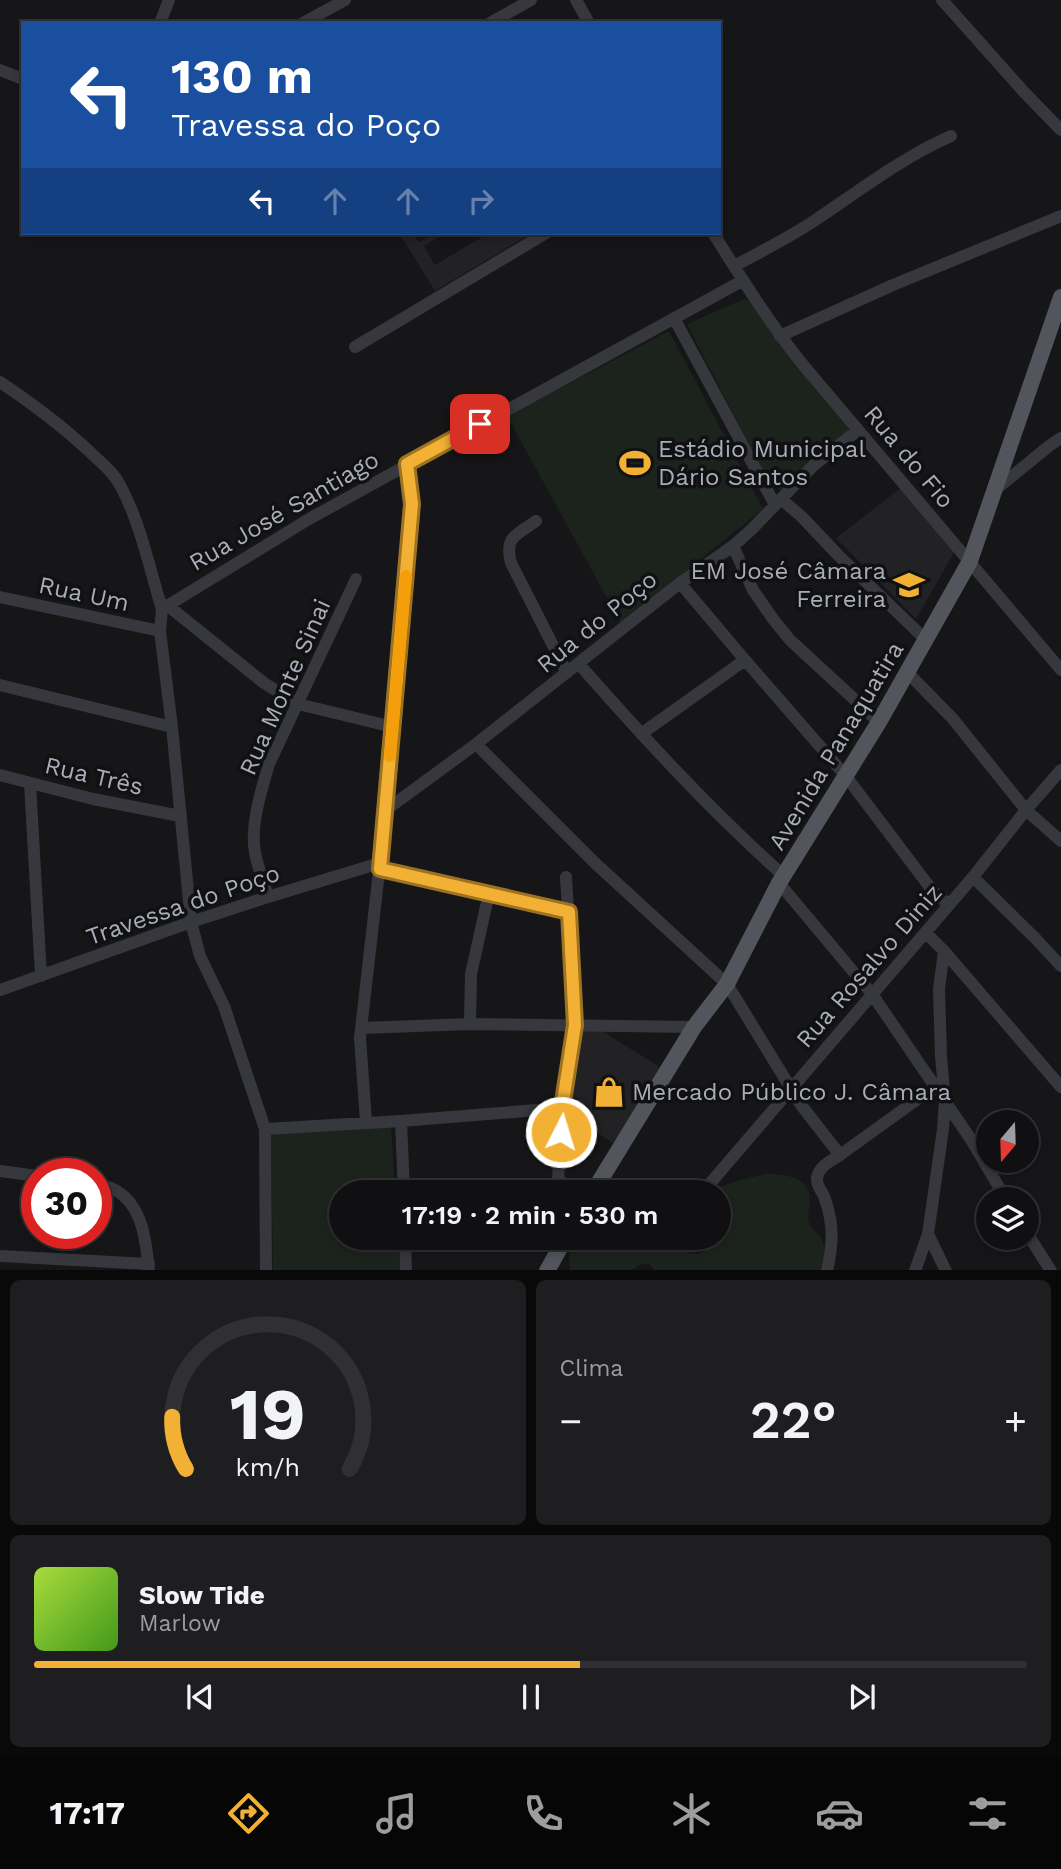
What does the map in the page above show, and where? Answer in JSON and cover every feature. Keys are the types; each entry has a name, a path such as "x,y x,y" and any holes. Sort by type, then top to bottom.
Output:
{"main road":[{"name":"Avenida Panaquatira","path":"600,1180 694,1027 726,984 781,879 879,722 970,561 1061,297"},
{"path":"547,1270 559,1250"}],"street":[{"path":"161,21 169,0"},
{"path":"307,21 345,0"},
{"path":"494,21 531,0"},
{"path":"576,0 588,21"},
{"path":"942,0 1061,130"},
{"path":"0,70 21,78"},
{"path":"734,266 781,242 880,174 951,136"},
{"path":"780,336 893,285 1061,216"},
{"path":"355,347 543,235"},
{"name":"Rua do Fio","path":"714,235 780,336 1061,670"},
{"name":"Rua José Santiago","path":"164,607 309,519 742,281"},
{"path":"674,318 778,502 802,517 926,640"},
{"path":"0,382 45,412 116,478 122,487 164,607 160,631 191,922 200,957 224,1006 265,1129 266,1270"},
{"name":"Rua do Poço","path":"386,810 476,744 680,583 733,546 813,466 858,430"},
{"path":"995,491 1061,438"},
{"path":"366,1122 361,1028 386,810 412,504 407,464"},
{"path":"536,521 511,540 508,550 511,563 567,673"},
{"path":"733,546 753,590 772,619 790,640 879,722"},
{"name":"Rua Monte Sinai","path":"268,897 255,852 255,820 269,764 356,579"},
{"path":"680,583 845,775 932,890 948,904"},
{"name":"Rua Um","path":"0,597 160,631"},
{"path":"164,607 264,683 298,704 393,727"},
{"path":"641,734 745,660"},
{"path":"579,664 702,800 781,879 939,1084 945,1101 999,1187"},
{"path":"907,672 953,719 1026,810 1061,841"},
{"path":"0,685 172,727"},
{"path":"476,744 595,863 726,984 800,1105 840,1155"},
{"name":"Rua Rosalvo Diniz","path":"713,1180 926,933 1061,770"},
{"name":"Rua Três","path":"0,775 93,799 180,816"},
{"path":"30,783 41,976"},
{"name":"Travessa do Poço","path":"0,990 191,922 380,866 569,912"},
{"path":"558,1180 562,1108 575,1025 566,877"},
{"path":"973,877 1061,967"},
{"path":"470,1024 471,974 489,893"},
{"path":"926,933 1061,1087"},
{"path":"939,1084 939,989 944,951"},
{"path":"361,1028 470,1024 694,1027"},
{"path":"827,1270 833,1233 825,1197 818,1186 817,1178 825,1163 939,1084"},
{"path":"915,1270 928,1234 945,1101"},
{"path":"265,1129 562,1108"},
{"path":"401,1121 403,1180"},
{"path":"0,1171 21,1174"},
{"path":"0,1256 149,1267 142,1223 131,1202 112,1189"},
{"path":"928,1234 946,1270"},
{"path":"406,1250 407,1270"},
{"path":"1038,1250 1051,1270"}],"shaded area":[{"path":"400,235 414,235 419,242 431,235 442,235 424,246 435,265 486,235 529,235 435,291"},
{"path":"744,299 750,301 852,427 781,490 768,482 687,324"},
{"name":"Estádio Municipal Dário Santos","path":"669,331 763,509 621,623 507,416"},
{"name":"EM José Câmara Ferreira","path":"902,487 955,551 916,619 836,538"},
{"name":"Mercado Público J. Câmara","path":"597,1028 663,1069 615,1144 567,1115 572,1065 582,1032 584,1029"},
{"path":"391,1126 394,1180 329,1180 329,1250 399,1250 400,1270 273,1270 271,1134"},
{"path":"766,1174 789,1176 802,1182 809,1194 808,1220 824,1245 824,1270 654,1270 647,1264 632,1270 570,1270 571,1250 684,1250 695,1254 706,1250 731,1250 731,1183"}],"slow traffic":[{"path":"390,756 406,576"}],"place":[{"name":"Estádio Municipal Dário Santos","path":"635,463"},
{"name":"EM José Câmara Ferreira","path":"909,585"},
{"name":"Mercado Público J. Câmara","path":"609,1092"}],"route":[{"path":"480,424 407,464 412,504 380,869 569,912 575,1025 562,1108 561,1132"}]}
